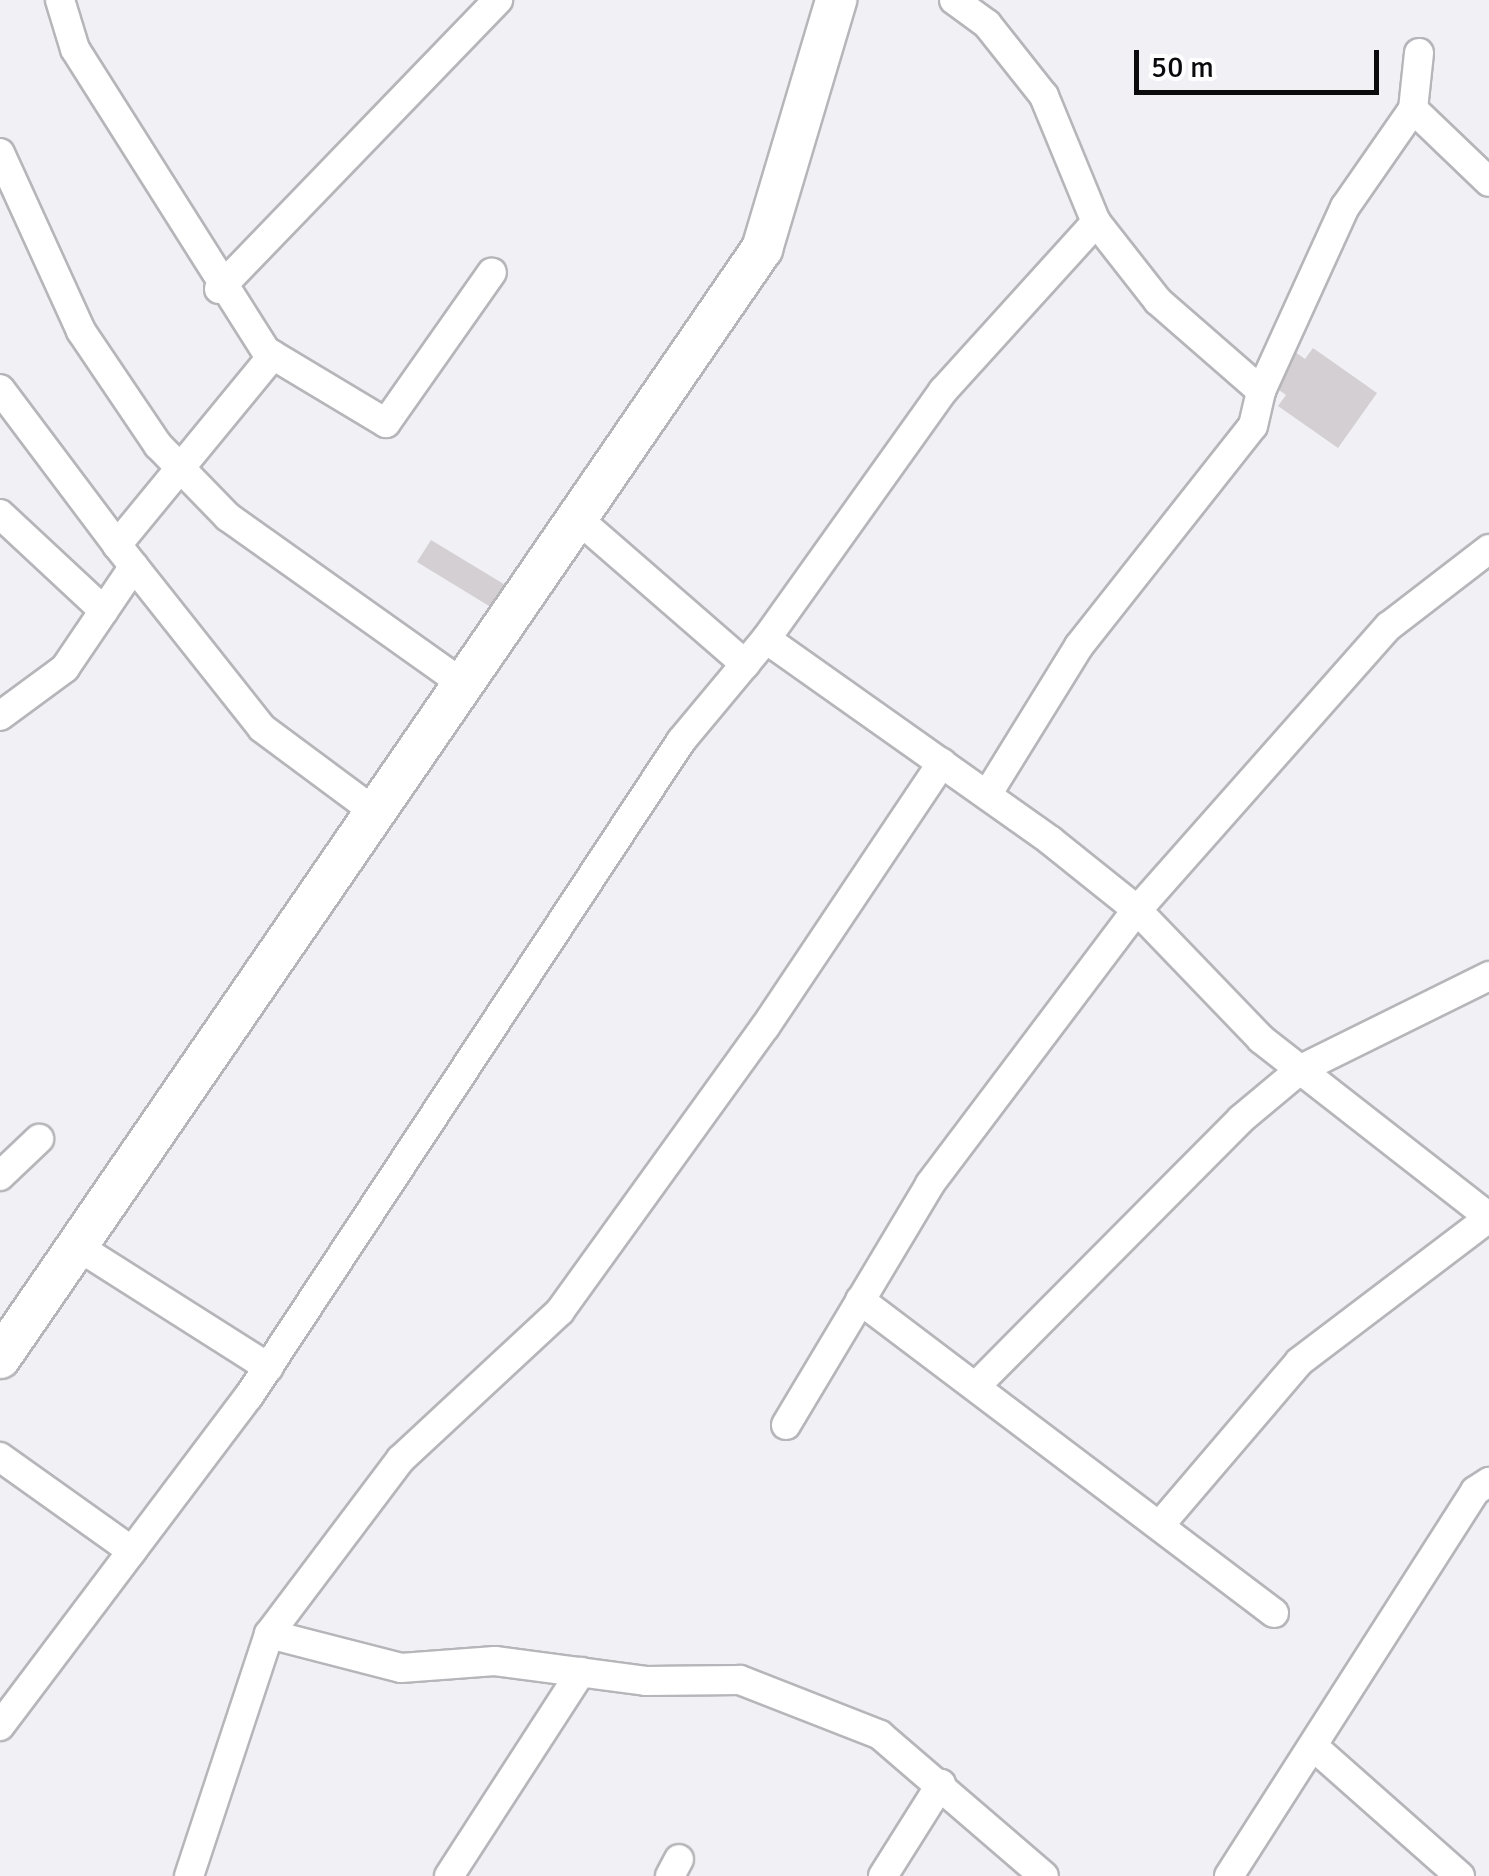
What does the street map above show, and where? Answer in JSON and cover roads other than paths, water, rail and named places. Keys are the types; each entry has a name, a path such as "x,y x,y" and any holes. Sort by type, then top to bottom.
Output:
{"street":[{"path":"60,0 75,49 219,288 273,356 386,423 492,272"},
{"path":"219,288 498,0"},
{"path":"0,1358 762,249 836,0"},
{"path":"954,0 987,24 1044,96 1096,222 1158,301 1260,391"},
{"path":"987,795 1079,646 1253,426 1260,391 1345,207 1413,109 1419,53"},
{"path":"1413,109 1489,182"},
{"path":"0,153 81,330 182,470 228,517 463,684"},
{"path":"0,1726 268,1368 681,741 766,639 943,390 1096,222"},
{"path":"0,716 65,668 104,611 126,555 182,470 273,356"},
{"path":"0,388 262,728 375,812"},
{"path":"0,514 104,611"},
{"path":"577,518 746,664"},
{"path":"786,1425 930,1184 1137,910 1388,626 1489,549"},
{"path":"766,639 987,795 1137,910 1300,1070 1489,1217 1299,1362 1160,1525"},
{"path":"189,1876 269,1634 401,1458 560,1311 766,1028 942,763"},
{"path":"978,1384 1240,1119 1300,1070 1489,976"},
{"path":"0,1176 39,1139"},
{"path":"77,1246 268,1368"},
{"path":"860,1300 978,1384 1274,1613"},
{"path":"0,1457 132,1552"},
{"path":"1229,1876 1465,1507 1489,1482"},
{"path":"269,1634 401,1668 495,1660 581,1672 740,1680 880,1735 941,1784 1007,1851 1044,1876"},
{"path":"449,1876 581,1672"},
{"path":"1314,1747 1460,1876"},
{"path":"883,1876 941,1784"}]}
